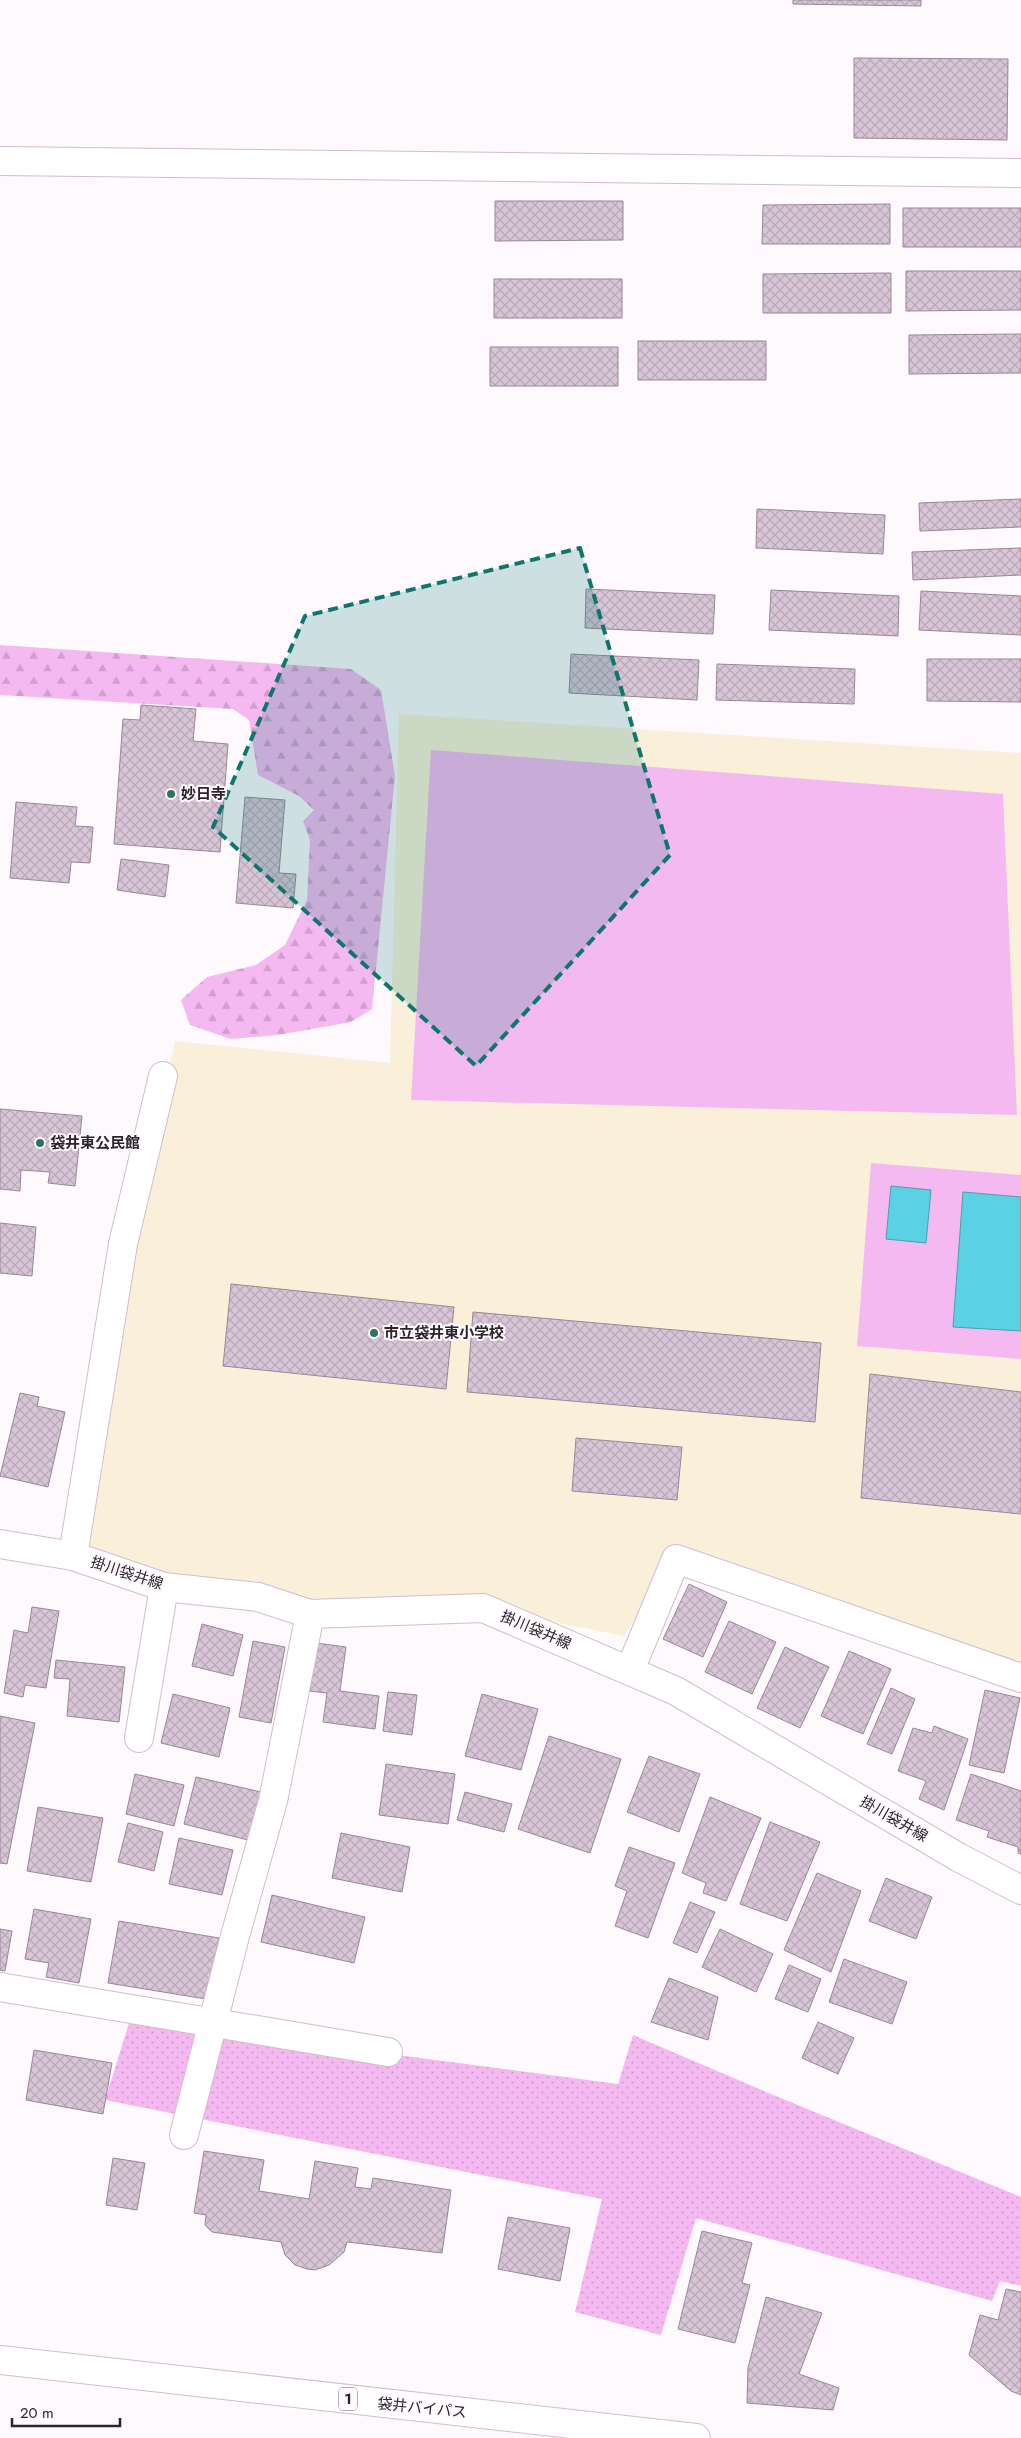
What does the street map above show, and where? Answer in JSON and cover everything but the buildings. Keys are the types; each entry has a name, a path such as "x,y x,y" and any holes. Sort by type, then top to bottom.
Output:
{"main road":[{"path":"0,161 1021,173"},
{"path":"72,1556 123,1244 163,1076"},
{"name":"掛川袋井線","path":"0,1544 72,1556 164,1587 258,1598 310,1614 483,1608 676,1691 958,1857 1021,1890"},
{"path":"630,1670 676,1559 1021,1678"},
{"path":"138,1738 164,1587"},
{"path":"184,2135 273,1801 310,1614"},
{"path":"0,1987 388,2052"},
{"name":"袋井バイパス","path":"0,2360 696,2438"}],"highlighted area":[{"path":"580,548 670,855 476,1066 213,827 305,616"}],"shaded area":[{"path":"399,714 1021,753 1021,1673 676,1559 624,1636 483,1608 310,1614 73,1556 175,1041 390,1063"}],"green space":[{"path":"0,645 351,669 381,690 395,776 372,1009 351,1022 278,1035 231,1039 190,1025 181,1000 207,977 256,965 285,945 307,900 310,840 303,821 314,810 299,796 258,775 249,720 233,709 0,695"},
{"path":"431,750 1003,794 1017,1115 411,1100"},
{"path":"871,1163 1021,1175 1021,1359 857,1346"},
{"path":"130,2020 618,2084 633,2035 1021,2197 1021,2286 1000,2281 992,2301 696,2218 661,2335 575,2312 602,2199 105,2100"}],"water":[{"path":"891,1186 931,1190 926,1243 886,1239"},
{"path":"963,1192 1021,1197 1021,1331 953,1327"}],"place":[{"name":"妙日寺","path":"171,794"},
{"name":"袋井東公民館","path":"40,1143"},
{"name":"市立袋井東小学校","path":"374,1333"}]}
